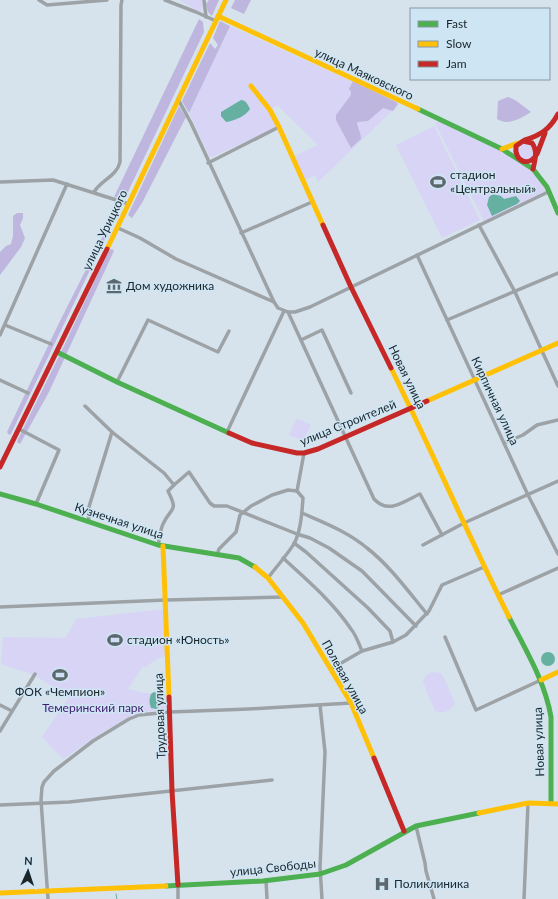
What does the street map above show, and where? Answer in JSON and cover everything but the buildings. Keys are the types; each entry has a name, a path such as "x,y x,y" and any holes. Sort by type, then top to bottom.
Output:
{"street":[{"path":"39,0 48,5 107,0"},
{"path":"94,192 100,183 116,171 120,162 122,0"},
{"path":"165,0 206,17 217,19"},
{"path":"204,0 206,17"},
{"name":"улица Урицкого","path":"0,467 118,228 226,0"},
{"name":"улица Маяковского","path":"217,19 502,149 533,169"},
{"name":"Новая улица","path":"251,86 270,110 279,127 351,287 411,408 484,567 541,680 549,704 551,716 551,804"},
{"path":"178,99 191,123 208,163 274,302 278,308 284,311 295,312 310,307 548,192"},
{"path":"558,114 554,124 545,133 535,156 532,160 523,162 518,159 515,150 519,143 523,141 534,144 536,151 535,156 533,169 548,192 558,213"},
{"path":"208,163 279,127"},
{"path":"502,149 545,133"},
{"path":"0,182 44,179 53,180 129,204"},
{"path":"0,335 67,184"},
{"path":"241,233 312,202"},
{"path":"479,225 514,292 558,386"},
{"path":"118,228 140,238 176,259 274,302"},
{"name":"Кирпичная улица","path":"417,255 528,495 558,554"},
{"path":"447,320 558,273"},
{"path":"227,432 284,311"},
{"path":"288,312 374,499 384,507 391,507 420,494 442,535"},
{"path":"117,382 148,320 218,352 229,331"},
{"path":"5,325 51,344"},
{"path":"301,340 322,330 351,393"},
{"name":"улица Строителей","path":"57,352 117,382 252,444 297,454 304,453 411,408 558,343"},
{"path":"0,380 28,393"},
{"path":"85,406 112,432 164,473 174,485"},
{"path":"504,443 523,435 537,425 558,420"},
{"path":"19,429 58,450 36,504"},
{"path":"89,522 88,510 112,432"},
{"path":"268,578 294,543 297,534 302,513 303,498 298,491 304,453"},
{"path":"161,546 162,524 174,508 174,503 168,491 189,472 210,503 214,506 227,506 310,538 329,548 362,571 416,626"},
{"path":"423,545 464,524 558,482"},
{"path":"216,555 219,549 236,532 240,515 251,506 272,495 288,490 298,491"},
{"name":"Кузнечная улица","path":"0,494 36,504 161,546 239,558 256,568"},
{"path":"302,513 353,538 366,547 386,565 427,614"},
{"path":"294,543 368,608 390,631 393,642"},
{"name":"Трудовая улица","path":"161,546 166,600 172,790 178,885"},
{"path":"283,558 334,607 352,630 362,651"},
{"path":"331,669 362,651 393,642 406,635 427,614 442,585 484,567"},
{"name":"Полевая улица","path":"256,568 268,578 303,623 351,703 404,831"},
{"path":"498,595 558,568"},
{"path":"0,607 166,600 283,598"},
{"path":"445,637 476,710 558,672"},
{"path":"0,730 35,674"},
{"path":"48,899 42,804 44,782 54,771 77,752 106,732 139,715 170,712 351,703"},
{"path":"0,705 12,711"},
{"path":"320,705 325,752 320,874 322,899"},
{"path":"0,805 42,804 272,780"},
{"path":"524,899 528,803"},
{"name":"улица Свободы","path":"0,893 266,880 320,874 346,864 404,831 416,826 528,803 558,804"},
{"path":"416,826 434,899"},
{"path":"266,880 267,899"},
{"path":"178,885 178,899"}],"green space":[{"path":"180,0 206,0 200,12"},
{"path":"230,26 397,102 392,111 318,182 315,175 303,181 292,157 318,145 277,105 270,110 277,127 210,158 189,113"},
{"path":"439,121 502,151 532,170 546,191 484,221 435,123"},
{"name":"стадион «Центральный»","path":"434,126 480,220 442,238 396,145"},
{"path":"520,143 531,143 534,156 527,161 519,158 517,146"},
{"path":"297,418 311,425 303,441 289,435"},
{"name":"Темеринский парк","path":"165,609 167,655 157,659 145,667 143,666 128,689 144,693 166,694 166,710 135,714 106,730 63,759 42,737 69,697 34,675 1,664 3,637 66,638 76,619"},
{"path":"436,672 442,674 455,703 449,710 444,712 435,711 423,682 428,674"}],"shaded area":[{"path":"209,0 219,0 212,16 208,12 206,4"},
{"path":"235,0 251,0 244,14 231,8"},
{"path":"199,19 203,22 204,32 125,198 114,197"},
{"path":"220,21 230,26 189,113 182,101 210,43 215,49 218,45 213,38"},
{"path":"353,81 398,104 393,111 383,108 368,121 357,122 361,139 351,148 336,120 336,115 351,95 349,89"},
{"path":"508,97 517,101 531,112 510,122 497,119 498,101"},
{"path":"241,100 248,104 250,109 240,118 226,122 221,116 221,112"},
{"path":"179,106 186,117 142,203 132,218 128,215"},
{"path":"493,194 501,196 504,199 516,196 520,201 517,204 492,216 487,205 489,197"},
{"path":"117,208 119,208 119,210 11,434 9,435 7,432 58,325"},
{"path":"17,213 23,213 23,218 20,225 25,238 21,247 0,275 0,252 6,246 11,244 13,236 13,216"},
{"path":"111,249 114,250 113,253 49,392 20,444 17,441 108,252"},
{"path":"545,652 551,652 555,656 555,662 551,666 545,666 541,662 541,656"},
{"path":"154,692 158,693 159,707 157,709 151,708 150,704 150,696"}],"waterway":[{"path":"116,894 117,899"}],"traffic: fast":[{"path":"418,109 502,149 533,169 547,187 558,213"},
{"path":"57,352 117,382 229,433"},
{"path":"0,494 36,504 158,545 239,558 255,567"},
{"path":"509,617 534,666 544,691 551,717 551,803"},
{"path":"166,886 263,881 320,874 346,865 416,826 479,813"}],"traffic: slow":[{"path":"107,249 226,0"},
{"path":"218,16 418,109"},
{"path":"251,86 270,110 279,127 323,225"},
{"path":"502,149 518,143"},
{"path":"427,401 558,343"},
{"path":"391,368 509,617"},
{"path":"163,546 169,697"},
{"path":"255,567 268,578 303,623 351,703 374,758"},
{"path":"541,680 558,672"},
{"path":"479,813 528,803 558,804"},
{"path":"0,893 166,886"}],"traffic: jam":[{"path":"525,140 536,136 548,128 558,114"},
{"path":"533,169 536,156 535,152 535,149 532,143 523,141 516,146 517,156 519,159 526,162 530,161 533,158 537,154 545,133"},
{"path":"323,225 351,287 391,368"},
{"path":"0,467 107,249"},
{"path":"229,433 252,443 297,453 304,453 318,449 427,401"},
{"path":"169,697 172,791 178,885"},
{"path":"374,758 404,831"}],"place":[{"name":"стадион «Центральный»","path":"438,182"},
{"name":"Дом художника","path":"114,286"},
{"name":"стадион «Юность»","path":"115,640"},
{"name":"ФОК «Чемпион»","path":"60,675"},
{"name":"Поликлиника","path":"382,884"}]}
